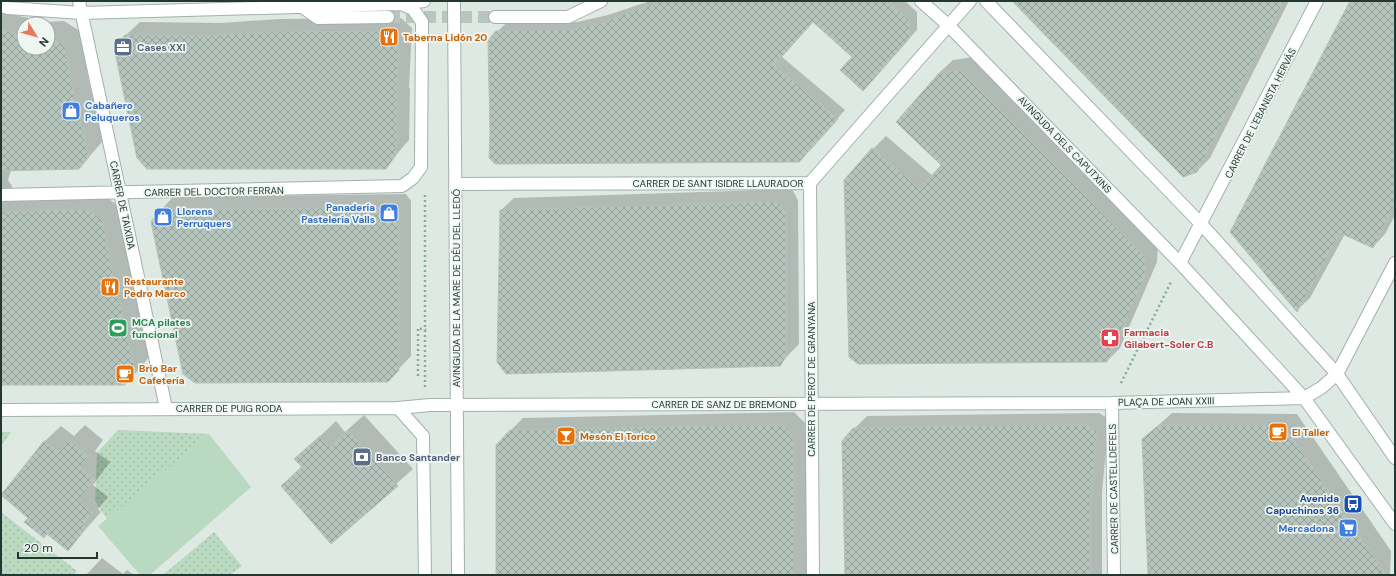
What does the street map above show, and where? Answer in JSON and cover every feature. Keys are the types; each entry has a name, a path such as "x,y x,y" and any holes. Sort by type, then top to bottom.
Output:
{"street":[{"name":"CARRER DE TAIXIDA","path":"79,1 166,408"},
{"path":"1,6 8,8 82,13 401,4 424,1"},
{"name":"AVINGUDA DE LA MARE DE DÉU DEL LLEDÓ","path":"454,1 458,575"},
{"path":"495,17 568,17 601,1"},
{"name":"AVINGUDA DELS CAPUTXINS","path":"921,1 949,26 1180,263 1304,398 1395,524"},
{"path":"949,26 970,1"},
{"path":"986,1 1202,225 1337,374 1395,458"},
{"name":"CARRER DE L'EBANISTA HERVÁS","path":"1202,225 1318,1"},
{"name":"CARRER DEL DOCTOR FERRAN","path":"1,195 402,186 413,178 421,167 422,22 413,9 401,4"},
{"path":"301,6 318,18 388,17"},
{"name":"CARRER DE SANT ISIDRE LLAURADOR","path":"455,184 810,183 949,26"},
{"name":"CARRER DE PEROT DE GRANYANA","path":"810,183 813,575"},
{"path":"1180,263 1202,225"},
{"path":"1304,398 1322,388 1337,374 1395,263"},
{"name":"PLAÇA DE JOAN XXIII","path":"1112,403 1304,398"},
{"name":"CARRER DE SANZ DE BREMOND","path":"457,405 1112,403"},
{"name":"CARRER DE CASTELLDEFELS","path":"1112,403 1114,575"},
{"name":"CARRER DE PUIG RODA","path":"1,410 398,408 430,405 457,405"},
{"path":"398,408 423,436 425,575"}],"path":[{"path":"426,191 424,197 426,330 425,390 430,405"},
{"name":"PLAÇA DE JOAN XXIII","path":"1112,403 1180,263"},
{"path":"418,376 418,328 426,330"}],"green space":[{"path":"118,430 209,434 107,519 95,501 97,453"},
{"path":"1,432 11,432 1,446"},
{"path":"209,434 251,487 150,575 140,575 98,526"},
{"path":"1,512 77,571 74,575 1,575"},
{"path":"214,532 242,566 230,575 163,575"}],"building":[{"path":"660,1 887,1 909,20 909,39 863,91 840,70 852,57 813,22 774,65 838,119 799,162 495,164 489,158 490,133 488,41 496,31 568,30 599,24"},
{"path":"1012,1 1284,1 1197,172 1183,177"},
{"path":"1350,1 1395,1 1395,204 1373,248 1340,233 1297,312 1230,232"},
{"path":"1,30 16,33 16,56 56,56 56,41 65,46 74,97 89,157 79,169 1,171"},
{"path":"388,31 399,42 396,101 396,155 386,169 147,169 137,158 114,47 125,35 208,36 265,32"},
{"path":"961,70 1145,257 1145,276 1107,362 858,364 849,357 844,180 872,148 920,189 941,165 896,122 939,73"},
{"path":"779,202 786,213 786,357 780,366 506,374 497,362 500,210"},
{"path":"393,207 399,214 399,370 388,382 195,383 183,374 151,222 159,210"},
{"path":"89,210 103,221 109,256 135,371 125,385 1,385 1,212"},
{"path":"781,425 793,437 794,575 496,575 496,445 510,430"},
{"path":"1086,425 1097,431 1090,505 1090,575 845,575 842,441 853,428"},
{"path":"1159,425 1284,426 1386,575 1148,575 1142,439"},
{"path":"348,430 398,486 331,544 281,486 302,467 294,459 320,436 329,447"},
{"path":"69,440 88,456 80,467 95,479 78,501 93,513 83,525 86,528 68,551 47,534 44,538 24,522 28,518 1,495 44,441 59,452"}],"tunnel":[{"path":"388,17 495,17"}],"place":[{"name":"Taberna Lidón 20","path":"389,37"},
{"name":"Cases XXI","path":"123,47"},
{"name":"Cabañero Peluqueros","path":"71,111"},
{"name":"Panadería Pastelería Valls","path":"389,213"},
{"name":"Llorens Perruquers","path":"163,217"},
{"name":"Restaurante Pedro Marco","path":"110,287"},
{"name":"MCA pilates funcional","path":"118,328"},
{"name":"Farmacia Gilabert-Soler C.B","path":"1110,338"},
{"name":"Brio Bar Cafetería","path":"125,374"},
{"name":"El Taller","path":"1278,432"},
{"name":"Mesón El Torico","path":"566,436"},
{"name":"Banco Santander","path":"362,457"},
{"name":"Avenida Capuchinos 36","path":"1353,504"},
{"name":"Mercadona","path":"1348,528"}]}
